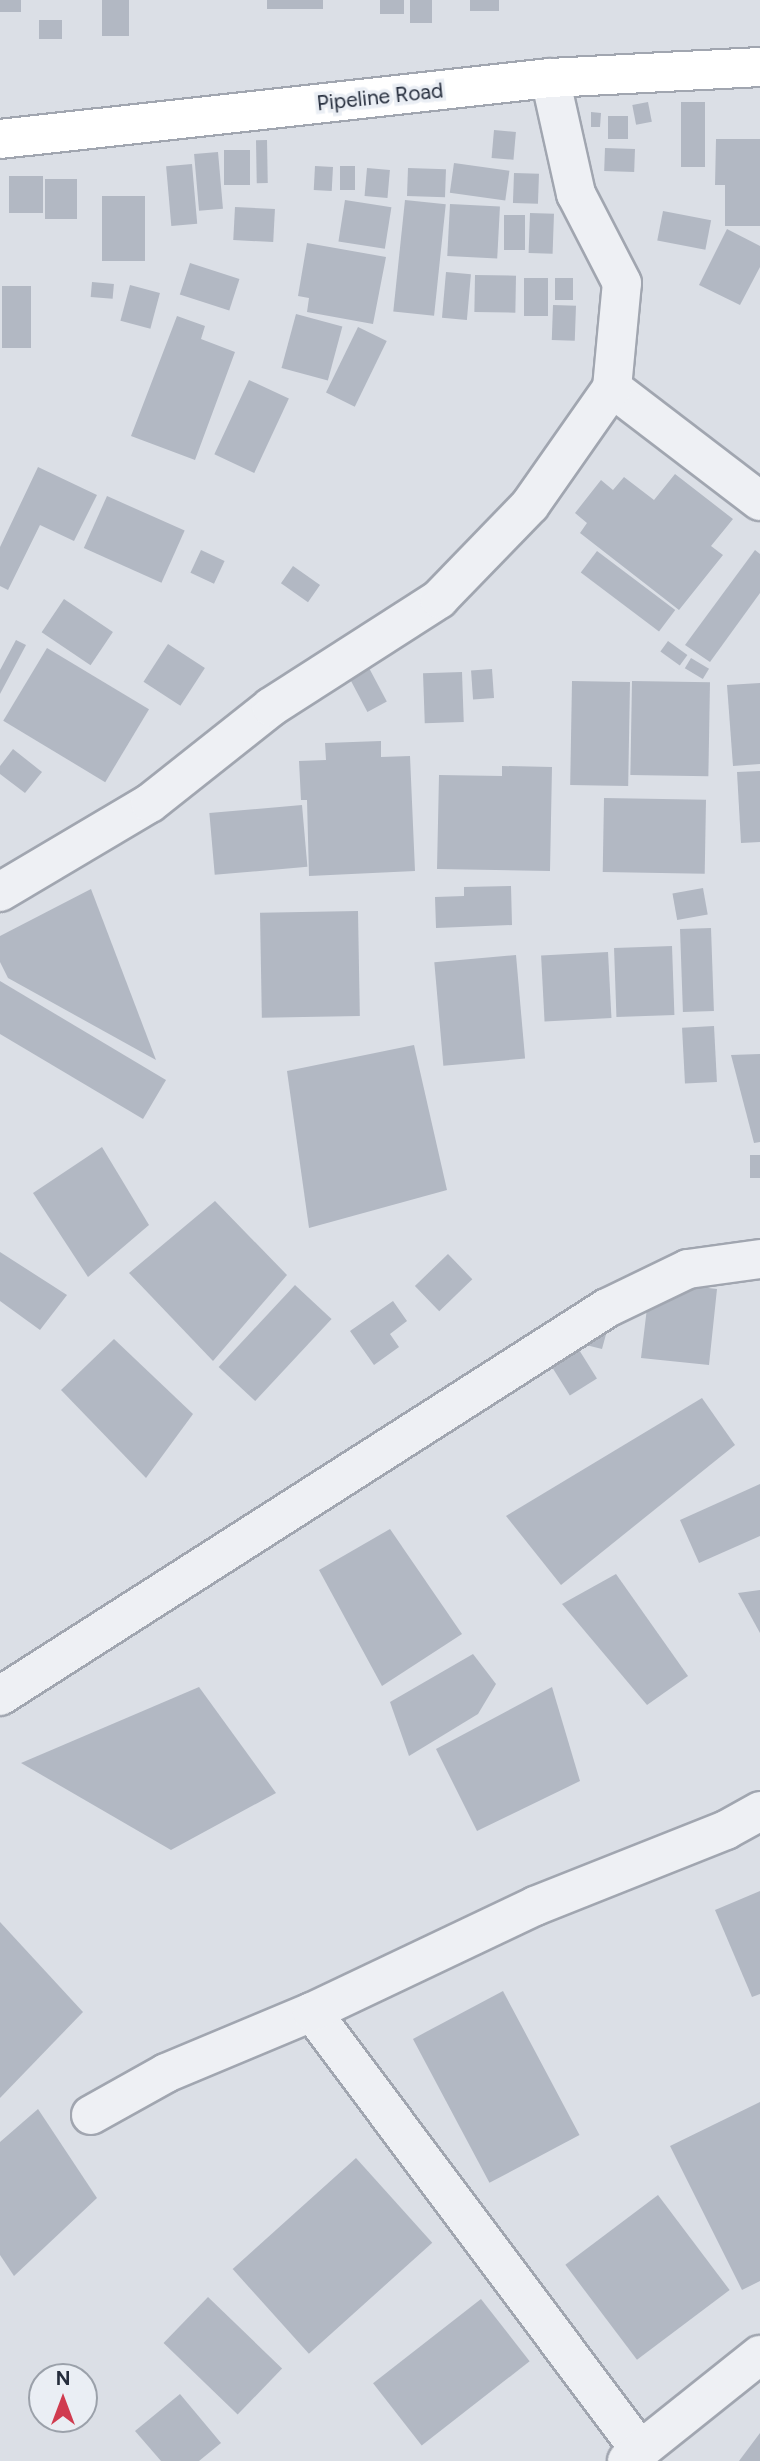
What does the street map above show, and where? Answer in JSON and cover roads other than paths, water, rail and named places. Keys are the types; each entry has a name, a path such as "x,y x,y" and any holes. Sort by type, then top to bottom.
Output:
{"street":[{"name":"Pipeline Road","path":"0,139 550,78 760,67"},
{"path":"0,892 150,803 271,707 439,599 530,505 612,388 622,284 576,194 550,78"},
{"path":"612,388 760,501"},
{"path":"0,1696 607,1308 688,1269 760,1259"},
{"path":"91,2115 166,2073 312,2012 535,1906 726,1830 760,1811"},
{"path":"312,2012 634,2456 760,2355"}]}
